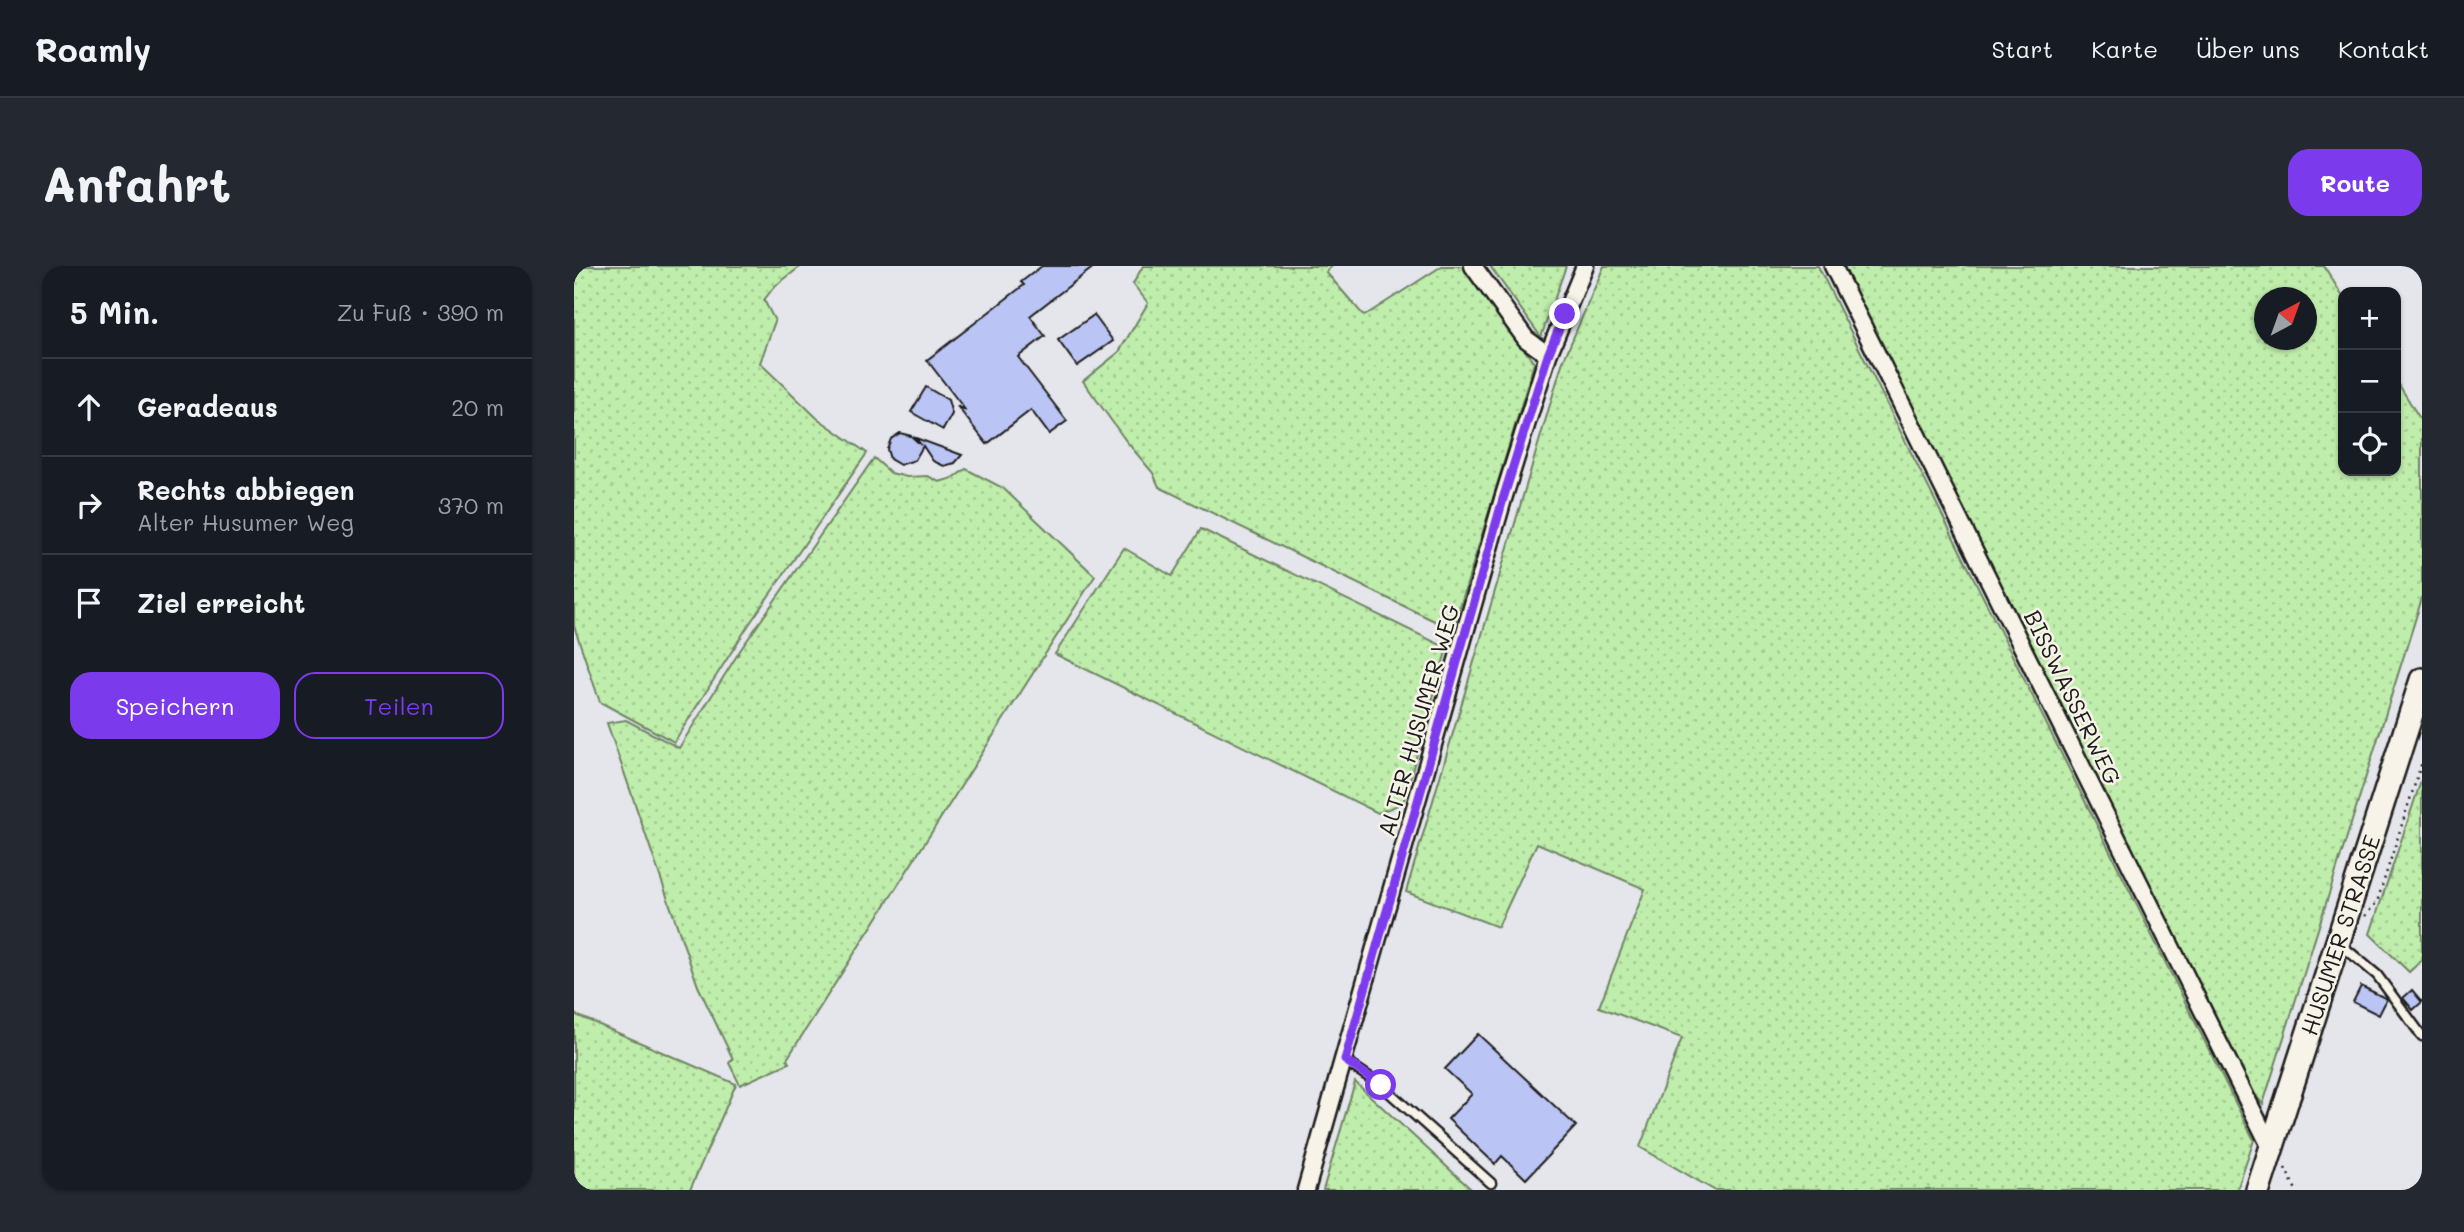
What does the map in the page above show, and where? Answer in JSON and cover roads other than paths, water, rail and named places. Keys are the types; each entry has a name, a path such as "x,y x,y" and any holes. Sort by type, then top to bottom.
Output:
{"main road":[{"name":"HUSUMER STRASSE","path":"2258,1190 2422,680"}],"street":[{"path":"1474,266 1526,339 1548,355"},
{"name":"ALTER HUSUMER WEG","path":"1306,1190 1503,499 1548,355 1585,266"},
{"name":"BISSWASSERWEG","path":"1833,266 2271,1148"}],"lane":[{"path":"2337,942 2377,975 2422,1036"},
{"path":"1345,1060 1372,1077 1491,1183"}]}
